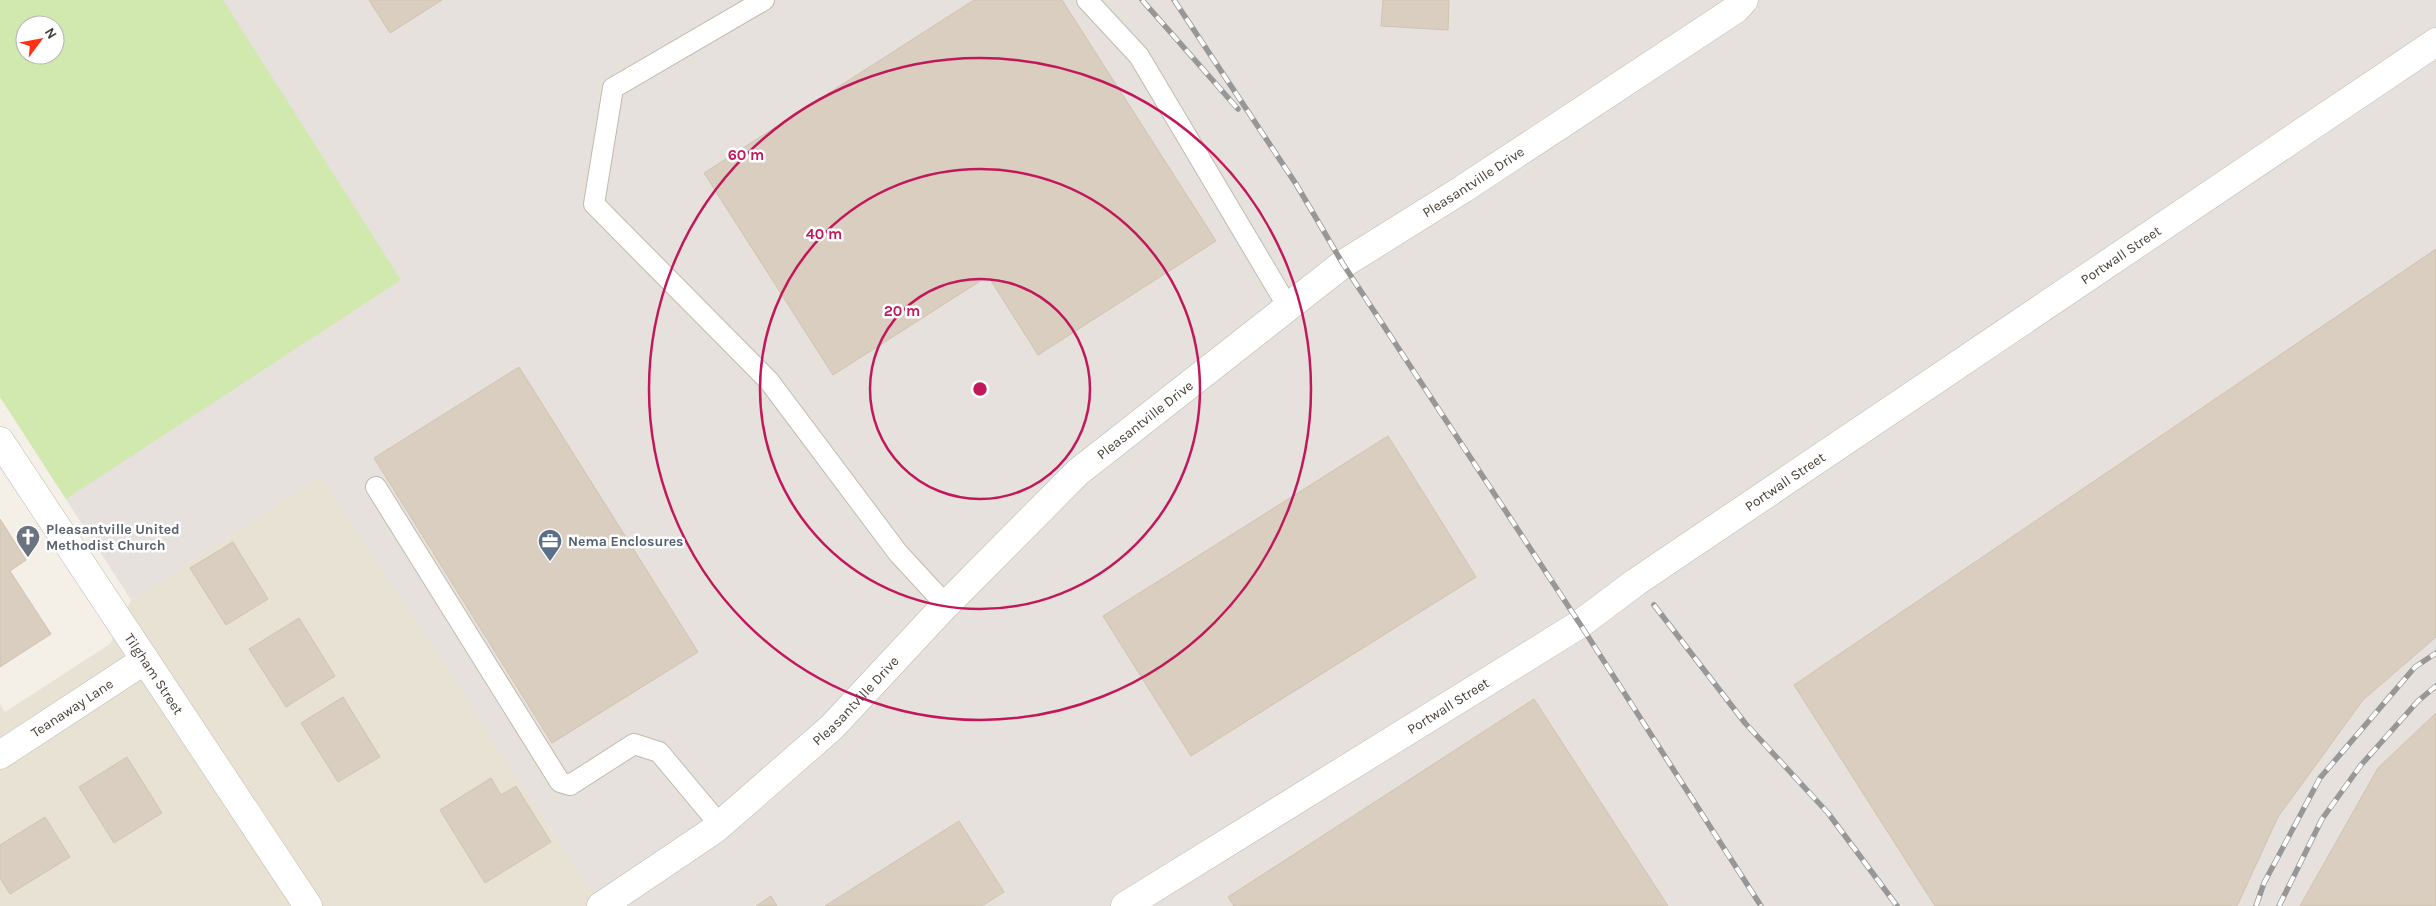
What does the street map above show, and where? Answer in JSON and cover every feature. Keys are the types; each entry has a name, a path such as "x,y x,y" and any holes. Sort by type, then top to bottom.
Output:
{"street":[{"name":"Pleasantville Drive","path":"601,906 720,825 832,727 946,605 1078,472 1343,264 1472,183 1736,9 1744,0"},
{"name":"Portwall Street","path":"1125,906 1580,624 1636,582 2436,42"},
{"name":"Tilgham Street","path":"0,441 308,906"},
{"name":"Teanaway Lane","path":"0,755 145,660"}],"lane":[{"path":"764,0 613,88 594,204 769,381 898,553 946,605"},
{"path":"1087,0 1139,56 1288,307"},
{"path":"376,487 560,782 570,785 634,744 658,752 720,825"}],"shaded area":[{"path":"0,0 2436,0 2436,906 601,906 321,476 131,600 0,397"},
{"path":"321,476 601,906 0,906 0,704 5,712 110,644 131,600"}],"green space":[{"path":"0,0 223,0 401,280 66,499 0,397"}],"building":[{"path":"369,0 442,0 390,33"},
{"path":"974,0 1062,0 1216,241 1038,355 988,276 833,375 704,173"},
{"path":"1383,0 1449,0 1448,30 1381,26"},
{"path":"2436,249 2436,637 2363,700 2278,817 2237,906 1935,906 1794,685"},
{"path":"519,367 698,652 552,743 374,458"},
{"path":"1388,436 1476,577 1191,756 1103,616"},
{"path":"0,519 26,560 10,571 51,634 0,667"},
{"path":"233,542 268,599 226,625 190,568"},
{"path":"299,618 335,676 286,707 249,649"},
{"path":"343,697 380,757 338,782 301,723"},
{"path":"1534,699 1668,906 1234,906 1228,897"},
{"path":"2436,713 2436,906 2300,906 2378,768"},
{"path":"127,757 162,813 114,843 79,787"},
{"path":"491,778 501,795 516,786 551,842 485,883 440,810"},
{"path":"45,817 70,857 10,894 0,878 0,845"},
{"path":"959,821 1004,892 982,906 825,906"},
{"path":"771,896 777,906 756,906"}],"railway":[{"path":"1142,0 1238,109"},
{"path":"1174,0 1296,184 1343,264 1580,624 1761,906"},
{"path":"1654,605 1745,723 1828,813 1897,906"},
{"path":"2256,906 2264,883 2320,778 2415,667 2436,653"},
{"path":"2279,906 2322,819 2361,765 2418,701 2436,686"}],"place":[{"name":"Pleasantville United Methodist Church","path":"28,558"},
{"name":"Nema Enclosures","path":"550,562"}]}
